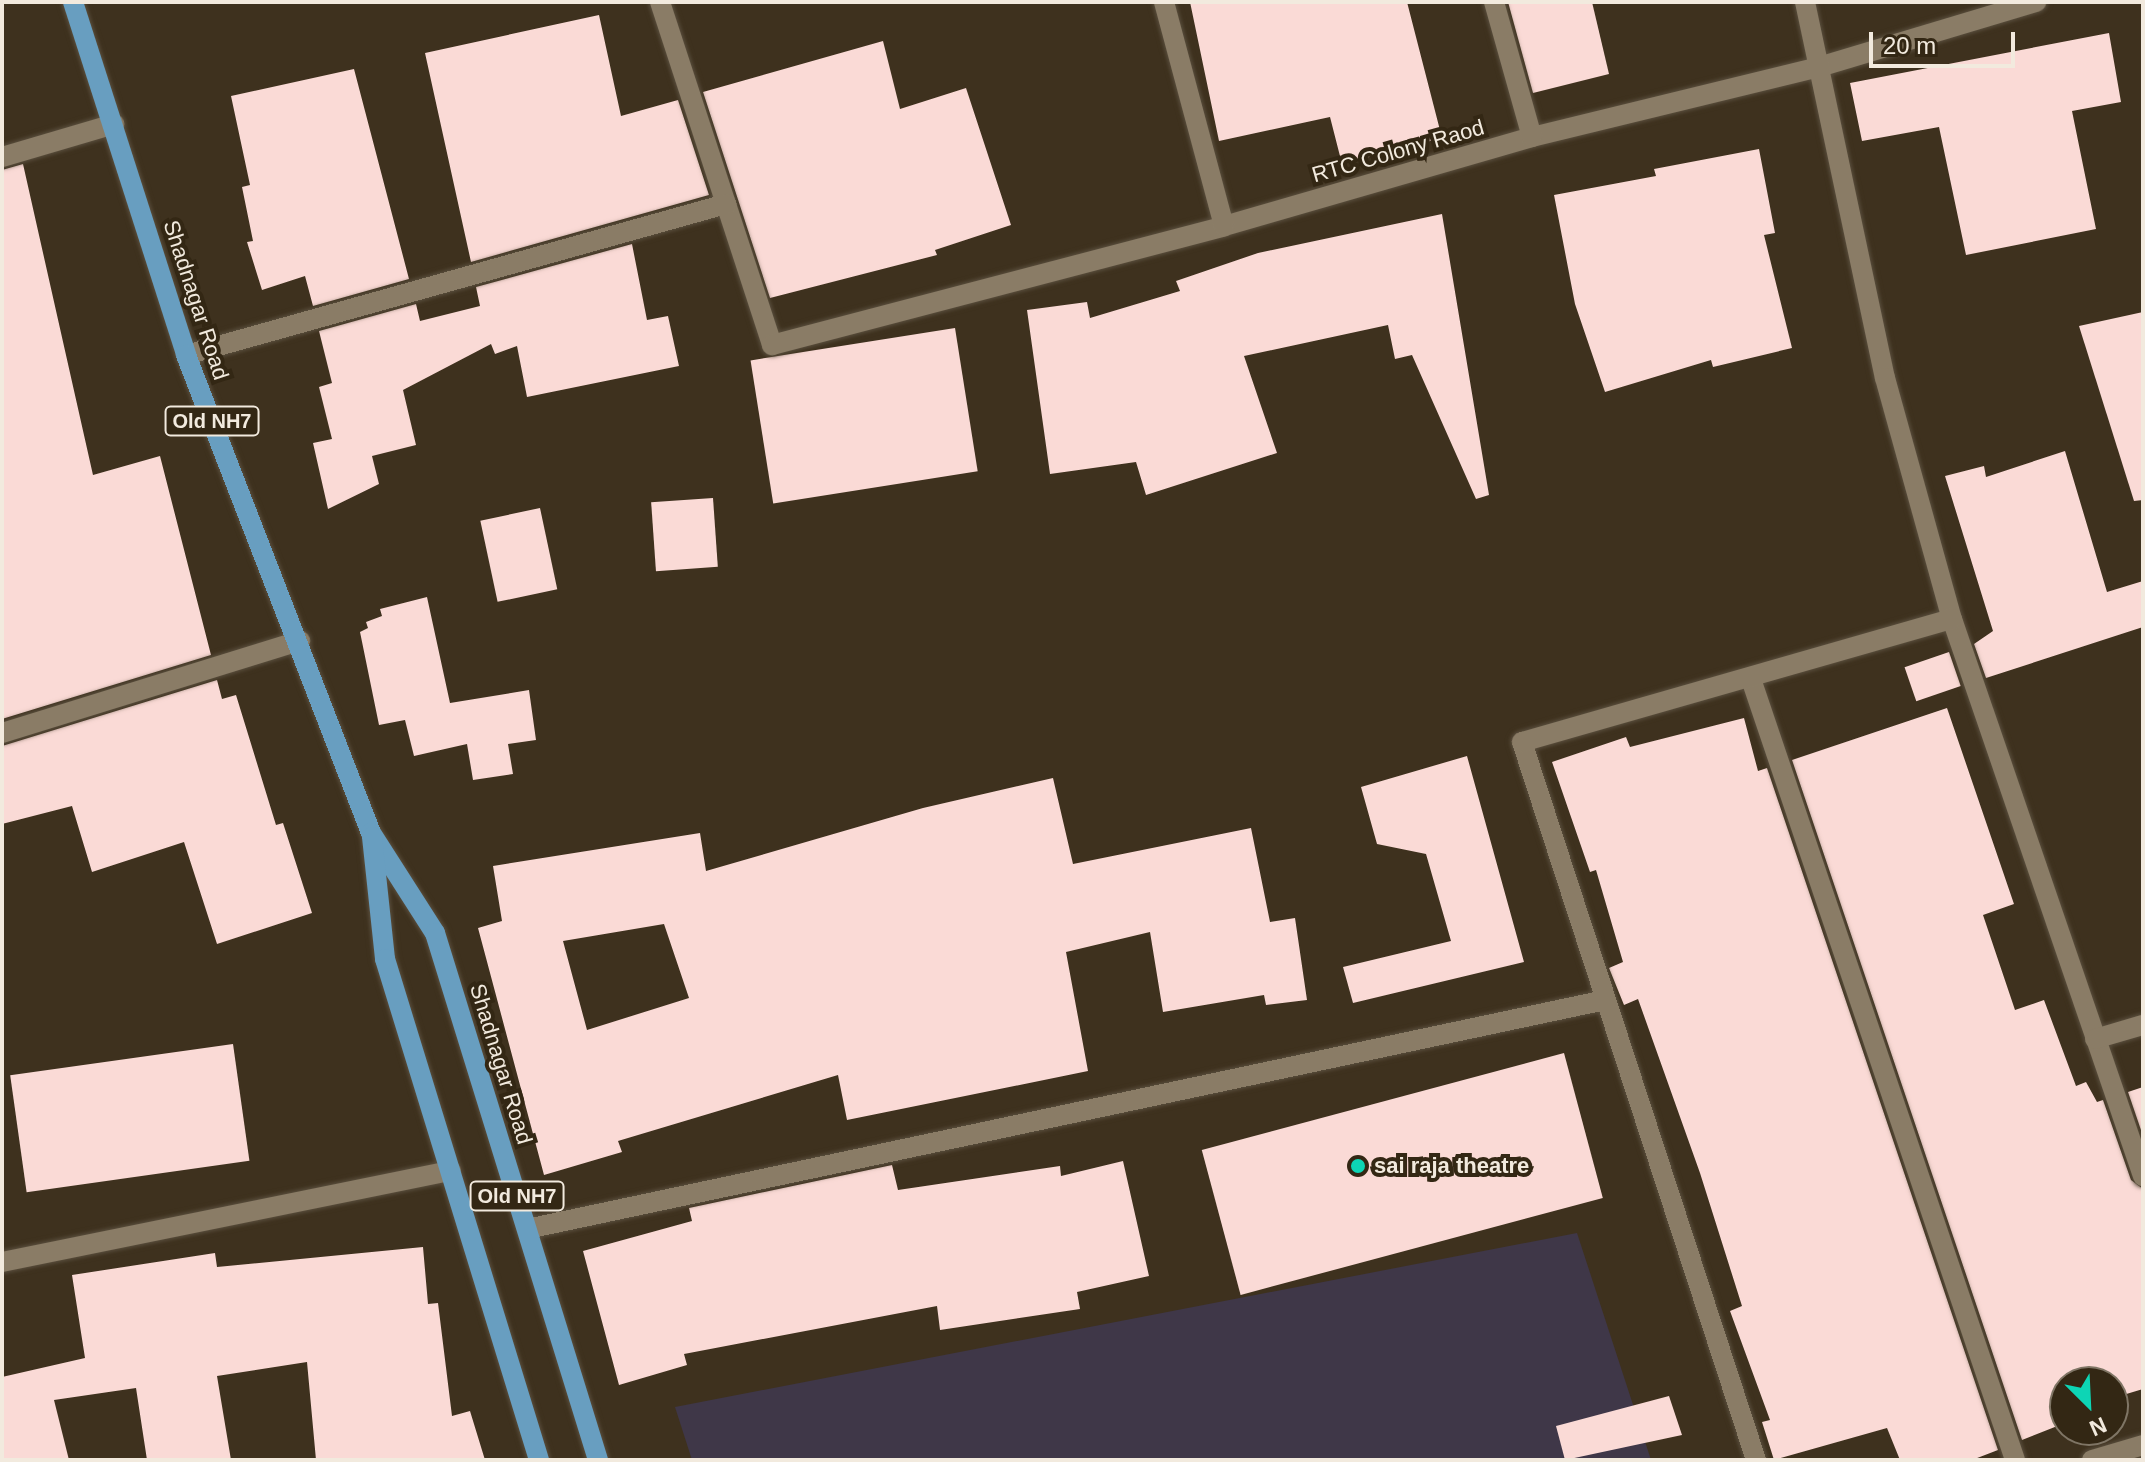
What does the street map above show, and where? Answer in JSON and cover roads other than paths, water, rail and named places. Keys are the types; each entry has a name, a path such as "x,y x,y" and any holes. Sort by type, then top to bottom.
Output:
{"main road":[{"name":"Shadnagar Road","path":"73,2 186,355 300,641 371,833 435,933 598,1460"},
{"name":"Shadnagar Road","path":"371,833 385,959 539,1460"}],"street":[{"path":"186,355 726,204 660,2"},
{"path":"1164,2 1224,226"},
{"path":"1494,2 1532,137"},
{"path":"1805,2 1885,378 1952,619 2143,1176"},
{"name":"RTC Colony Raod","path":"726,204 772,345 1224,226 1532,137 1819,67 2036,2"},
{"path":"2,157 114,124"},
{"path":"1756,1460 1522,742 1751,679 1952,619"},
{"path":"2,733 300,641"},
{"path":"1751,679 2015,1460"},
{"path":"527,1229 1605,1000"},
{"path":"2095,1039 2143,1025"},
{"path":"2,1262 451,1171"},
{"path":"2092,1460 2143,1445"}],"place":[{"name":"sai raja theatre","path":"1358,1166"}]}
